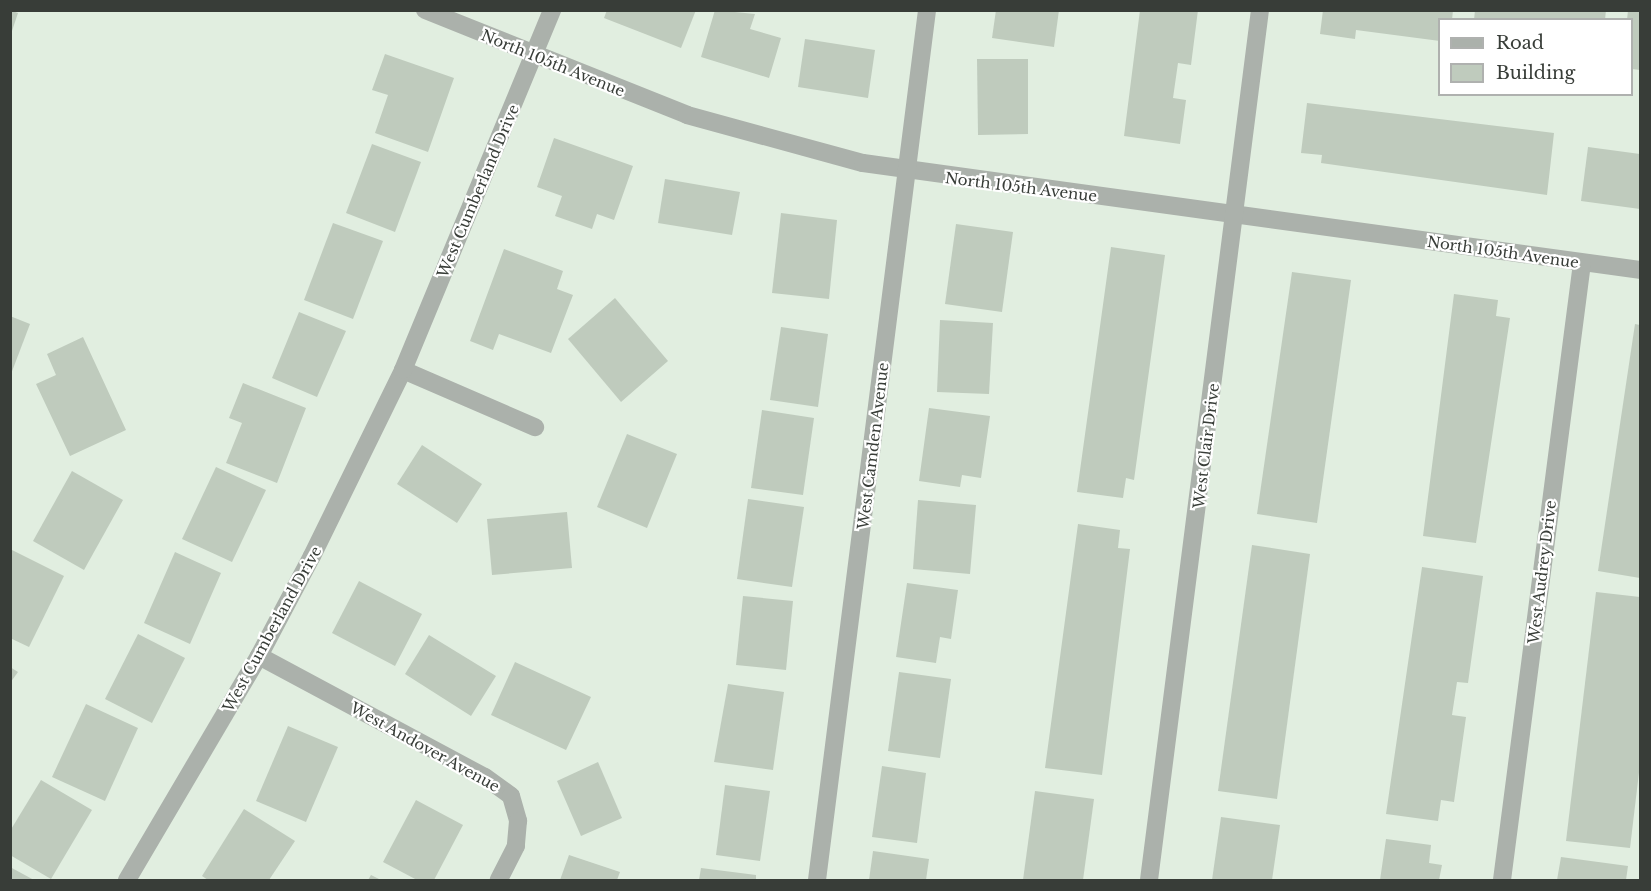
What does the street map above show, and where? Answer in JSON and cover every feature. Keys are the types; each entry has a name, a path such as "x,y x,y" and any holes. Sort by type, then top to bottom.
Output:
{"street":[{"name":"North 105th Avenue","path":"425,10 534,56 698,119 803,150 908,171 1641,270"},
{"name":"West Cumberland Drive","path":"127,880 259,656 403,370 552,10"},
{"name":"West Camden Avenue","path":"817,880 927,10"},
{"name":"West Clair Drive","path":"1149,880 1260,10"},
{"name":"West Audrey Drive","path":"1502,880 1582,263"},
{"path":"403,370 535,427"},
{"name":"West Andover Avenue","path":"259,656 499,785 511,796 518,821 516,846 499,880"}],"building":[{"path":"10,10 18,13 11,34 10,34"},
{"path":"607,10 696,10 681,48 604,18"},
{"path":"715,10 755,14 750,29 781,38 769,78 701,57"},
{"path":"996,10 1059,10 1054,47 992,38"},
{"path":"1140,10 1198,10 1191,65 1178,63 1173,98 1186,100 1180,144 1124,136"},
{"path":"1323,10 1453,10 1452,18 1438,18 1438,41 1356,30 1355,39 1320,34"},
{"path":"1475,10 1606,10 1605,18 1474,18"},
{"path":"1628,10 1640,10 1640,70 1633,69 1633,18 1627,18"},
{"path":"805,39 875,50 868,98 798,87"},
{"path":"385,54 454,78 428,152 375,133 388,95 372,90"},
{"path":"977,59 1028,59 1028,134 978,135"},
{"path":"1307,103 1554,133 1547,195 1321,163 1322,155 1301,153"},
{"path":"554,138 633,166 614,220 597,214 592,229 555,216 562,196 537,187"},
{"path":"372,144 421,162 395,232 346,213"},
{"path":"1588,147 1640,154 1640,209 1581,201"},
{"path":"665,179 740,192 732,235 658,223"},
{"path":"781,213 837,220 829,299 772,293"},
{"path":"333,223 383,241 353,319 304,300"},
{"path":"956,224 1013,232 1002,312 945,304"},
{"path":"1111,247 1165,255 1134,480 1126,478 1123,498 1077,492"},
{"path":"504,249 563,271 557,289 573,295 551,353 499,334 493,350 470,341"},
{"path":"1292,272 1351,280 1317,523 1257,514"},
{"path":"1454,294 1498,300 1496,316 1510,318 1476,543 1423,536"},
{"path":"615,298 668,361 621,402 568,339"},
{"path":"299,312 346,331 317,397 272,378"},
{"path":"10,316 30,324 11,374 10,374"},
{"path":"940,320 993,323 989,394 937,392"},
{"path":"1635,324 1640,325 1640,578 1598,571"},
{"path":"781,327 828,334 818,407 770,400"},
{"path":"83,337 126,430 70,456 36,384 56,375 47,354"},
{"path":"243,383 306,408 277,483 226,463 242,423 229,418"},
{"path":"929,408 990,416 981,478 962,475 960,487 919,481"},
{"path":"762,410 814,418 803,495 751,488"},
{"path":"627,434 677,454 647,528 597,507"},
{"path":"422,445 482,484 457,523 397,484"},
{"path":"216,467 266,490 232,562 182,539"},
{"path":"72,471 123,500 84,570 33,541"},
{"path":"748,499 804,507 792,587 737,579"},
{"path":"918,500 976,505 970,574 913,569"},
{"path":"567,512 572,568 492,575 487,519"},
{"path":"1078,524 1120,530 1118,548 1130,549 1102,775 1045,768"},
{"path":"1252,545 1310,554 1277,799 1218,791"},
{"path":"12,550 64,576 29,647 10,638"},
{"path":"175,552 221,573 190,644 144,623"},
{"path":"1422,567 1483,576 1468,683 1457,682 1452,715 1466,717 1454,802 1441,800 1438,821 1386,814"},
{"path":"359,581 422,614 395,666 332,633"},
{"path":"907,583 958,590 951,639 940,637 936,663 896,657"},
{"path":"1596,592 1640,597 1640,764 1630,848 1566,841"},
{"path":"743,596 793,601 786,670 736,665"},
{"path":"138,634 185,658 152,723 105,699"},
{"path":"429,635 496,676 471,716 405,674"},
{"path":"515,662 591,697 566,750 491,715"},
{"path":"10,667 18,672 10,683"},
{"path":"899,672 951,679 940,758 888,751"},
{"path":"728,684 784,692 773,770 714,762"},
{"path":"86,704 138,728 105,801 52,777"},
{"path":"288,726 338,747 306,822 256,801"},
{"path":"598,762 622,818 581,836 557,781"},
{"path":"882,766 926,773 917,843 872,837"},
{"path":"41,780 92,810 51,879 10,855 10,831"},
{"path":"725,785 770,791 760,861 716,855"},
{"path":"1035,791 1094,799 1083,880 1023,880"},
{"path":"416,800 463,825 434,880 417,880 383,862"},
{"path":"244,809 295,841 269,880 208,880 202,876"},
{"path":"1221,817 1280,825 1272,880 1212,880"},
{"path":"1386,839 1431,845 1429,863 1442,865 1439,880 1380,880"},
{"path":"873,851 929,859 926,880 869,880"},
{"path":"569,855 620,872 617,880 560,880"},
{"path":"1561,857 1628,866 1626,880 1557,880"},
{"path":"10,867 34,880 10,880"},
{"path":"701,868 756,875 756,880 699,880"},
{"path":"371,875 381,880 368,880"}]}
